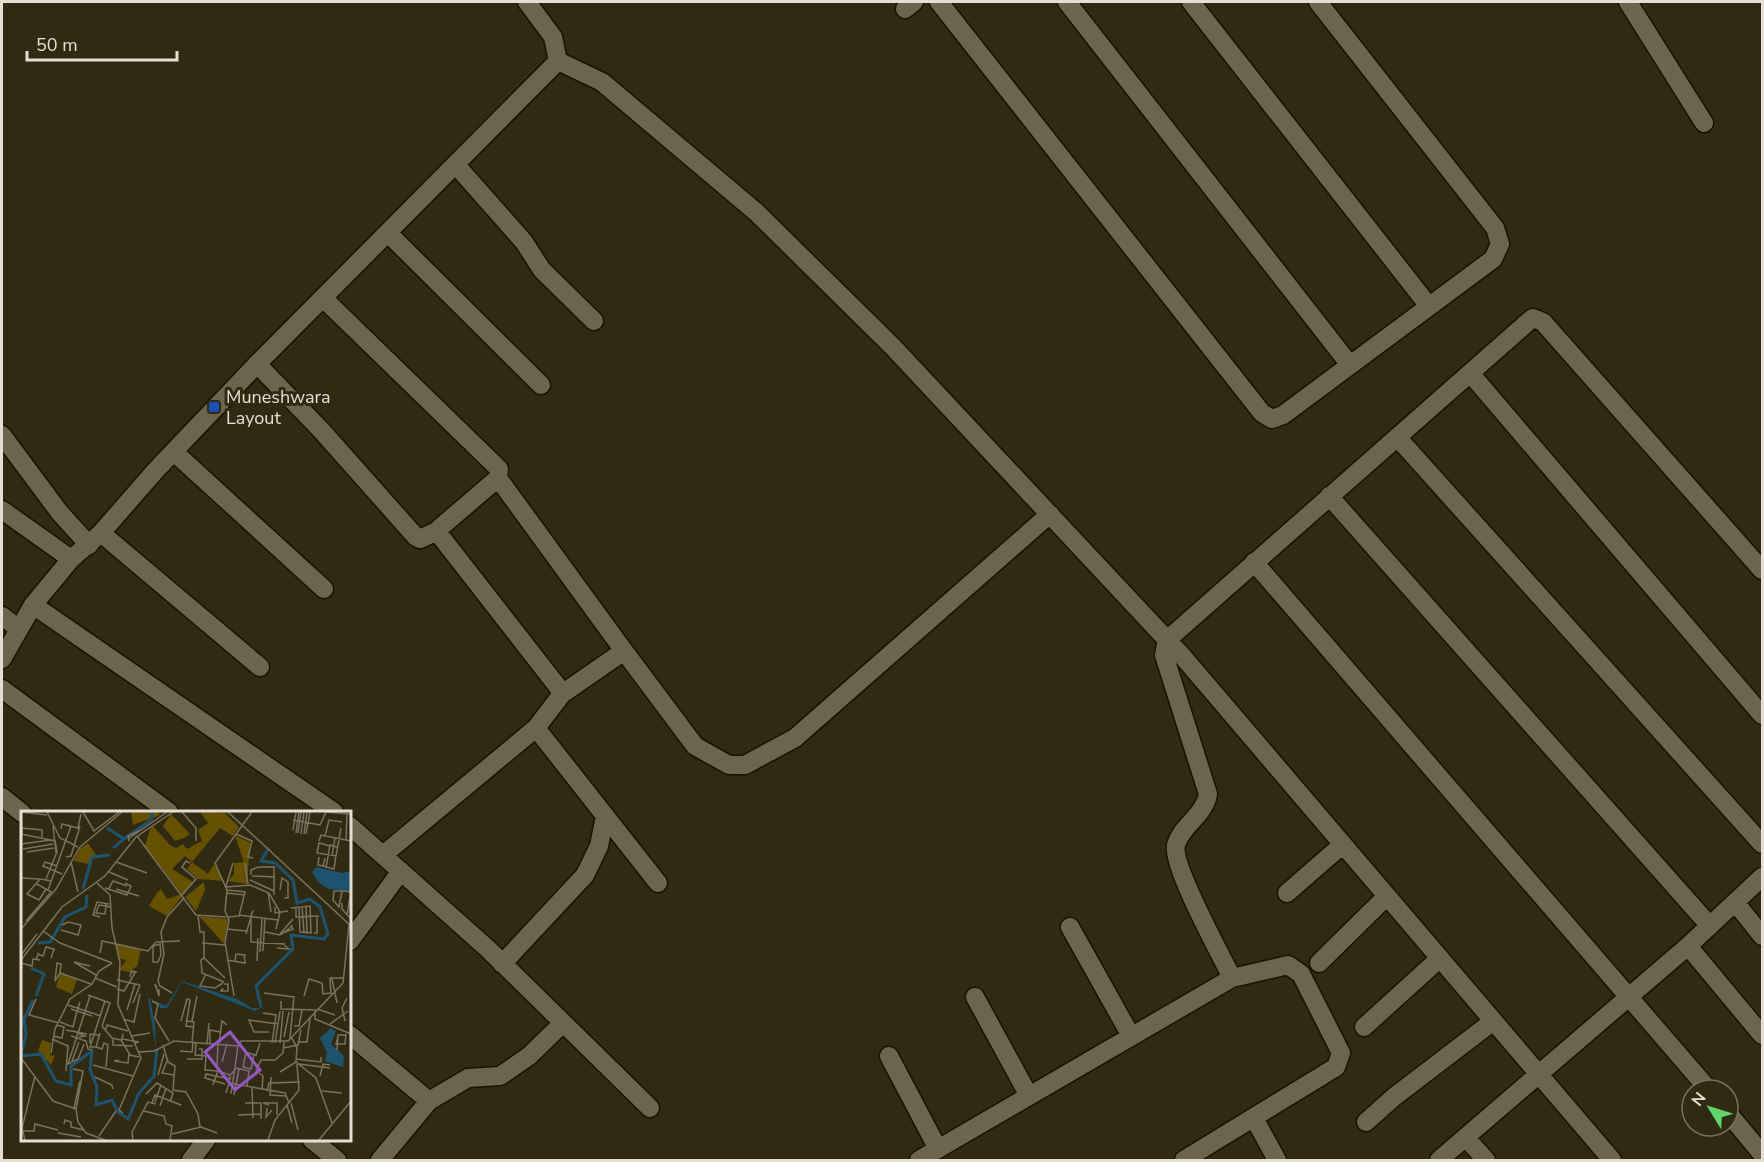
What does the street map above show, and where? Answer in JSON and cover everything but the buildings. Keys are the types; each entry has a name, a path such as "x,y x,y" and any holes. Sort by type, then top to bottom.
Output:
{"street":[{"path":"527,2 553,37 558,61"},
{"path":"939,2 1262,414 1272,419 1283,415 1428,305 1493,259 1498,252 1499,236 1318,2"},
{"path":"1067,2 1350,365"},
{"path":"1191,2 1428,305"},
{"path":"1628,2 1704,123"},
{"path":"2,659 33,605 71,559 95,539 256,364 558,61"},
{"path":"558,61 602,82 756,212 892,347 1167,640 1612,1161"},
{"path":"456,165 524,242 542,270 594,321"},
{"path":"388,233 541,385"},
{"path":"323,298 497,465 498,478 695,746 729,765 745,765 795,738 1050,514"},
{"path":"1232,978 1181,872 1175,852 1178,841 1206,803 1208,794 1164,655 1167,640 1529,321 1533,318 1543,322 1762,570"},
{"path":"256,364 321,430 420,539 435,532 498,478"},
{"path":"1470,373 1762,715"},
{"path":"2,435 60,513 260,667"},
{"path":"1397,437 1762,844"},
{"path":"174,452 324,589"},
{"path":"1329,496 1710,926"},
{"path":"2,510 71,559"},
{"path":"435,532 562,694"},
{"path":"1254,561 1699,1078"},
{"path":"33,605 330,811"},
{"path":"2,616 19,629"},
{"path":"383,855 536,728 562,694 624,651"},
{"path":"2,689 166,811"},
{"path":"536,728 658,883"},
{"path":"2,797 21,812"},
{"path":"502,964 585,875 599,846 605,816"},
{"path":"351,827 502,964 650,1108"},
{"path":"1287,893 1342,845"},
{"path":"351,940 401,871"},
{"path":"1439,1161 1688,946 1762,877"},
{"path":"1319,963 1386,897"},
{"path":"1735,902 1762,936"},
{"path":"1070,927 1131,1036"},
{"path":"1688,946 1762,1035"},
{"path":"1364,1027 1439,959"},
{"path":"919,1161 1232,978 1288,965 1301,974 1341,1053 1336,1067 1184,1161"},
{"path":"975,997 1029,1096"},
{"path":"1366,1122 1394,1096 1492,1022"},
{"path":"380,1161 429,1101 468,1078 500,1076 529,1056 563,1023"},
{"path":"351,1036 429,1101"},
{"path":"890,1056 938,1149"},
{"path":"1254,1118 1277,1161"},
{"path":"1740,1127 1762,1154"},
{"path":"1466,1138 1486,1161"},
{"path":"191,1161 205,1141"},
{"path":"313,1141 336,1161"}],"place":[{"name":"Muneshwara Layout","path":"214,407"}]}
